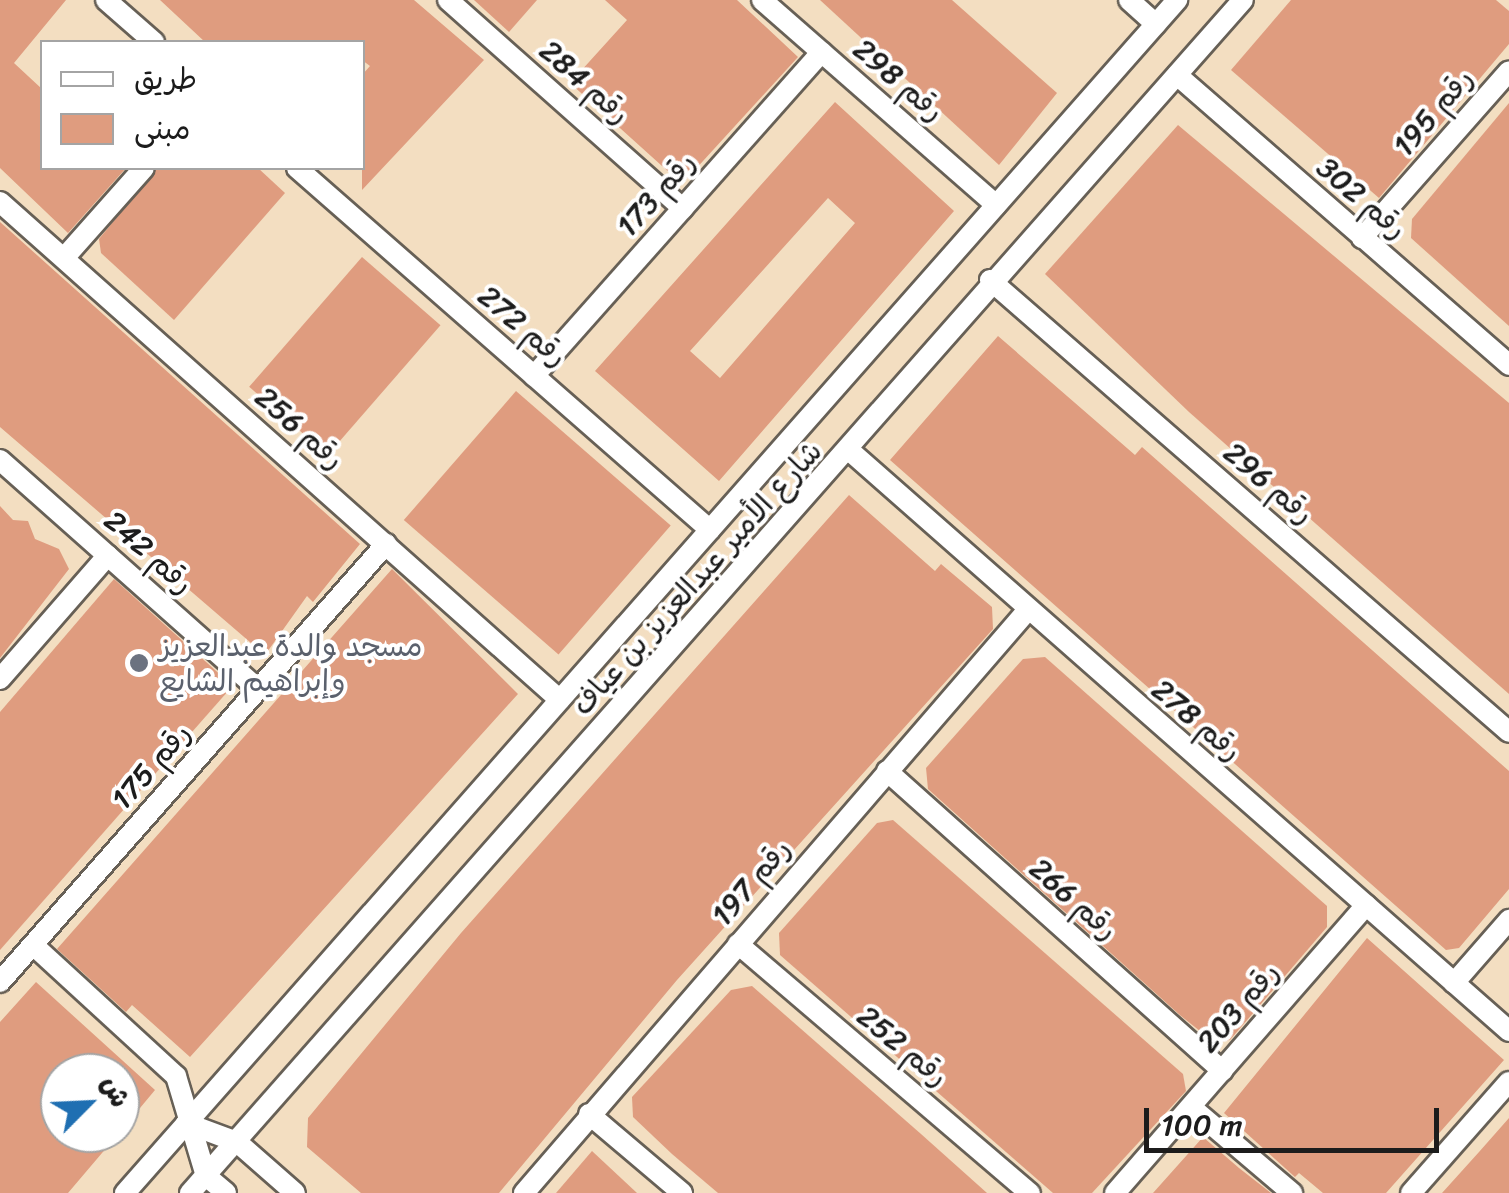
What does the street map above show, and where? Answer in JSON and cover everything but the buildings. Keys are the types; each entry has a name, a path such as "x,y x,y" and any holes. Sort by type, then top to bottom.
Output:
{"street":[{"path":"106,0 152,40"},
{"name":"رقم 284","path":"448,0 683,208"},
{"name":"رقم 298","path":"762,0 996,205"},
{"path":"1129,0 1156,24"},
{"name":"شارع الأمير عبدالعزيز بن عياف","path":"125,1193 1177,0"},
{"name":"شارع الأمير عبدالعزيز بن عياف","path":"190,1193 850,451 990,280 1243,0"},
{"name":"رقم 173","path":"534,376 822,52"},
{"name":"رقم 195","path":"1362,238 1509,71"},
{"name":"رقم 302","path":"1177,75 1509,365"},
{"path":"64,258 142,170"},
{"name":"رقم 272","path":"299,170 710,530"},
{"name":"رقم 256","path":"0,202 560,700"},
{"name":"رقم 296","path":"990,280 1509,732"},
{"name":"رقم 278","path":"850,451 1026,612 1509,1030"},
{"name":"رقم 242","path":"0,460 258,689"},
{"name":"رقم 175","path":"0,982 386,544"},
{"path":"0,679 108,555"},
{"name":"رقم 197","path":"524,1193 1026,612"},
{"name":"رقم 266","path":"887,771 1222,1071"},
{"name":"رقم 203","path":"1115,1193 1366,905"},
{"path":"1454,983 1509,920"},
{"name":"رقم 252","path":"738,944 1030,1193"},
{"path":"33,946 176,1076 186,1124 206,1176 226,1193"},
{"path":"1411,1193 1509,1082"},
{"path":"1191,1106 1292,1193"},
{"path":"589,1114 682,1193"},
{"path":"186,1124 237,1142 295,1193"}],"place":[{"name":"مسجد والدة عبدالعزيز وإبراهيم الشايع","path":"139,663"}]}
